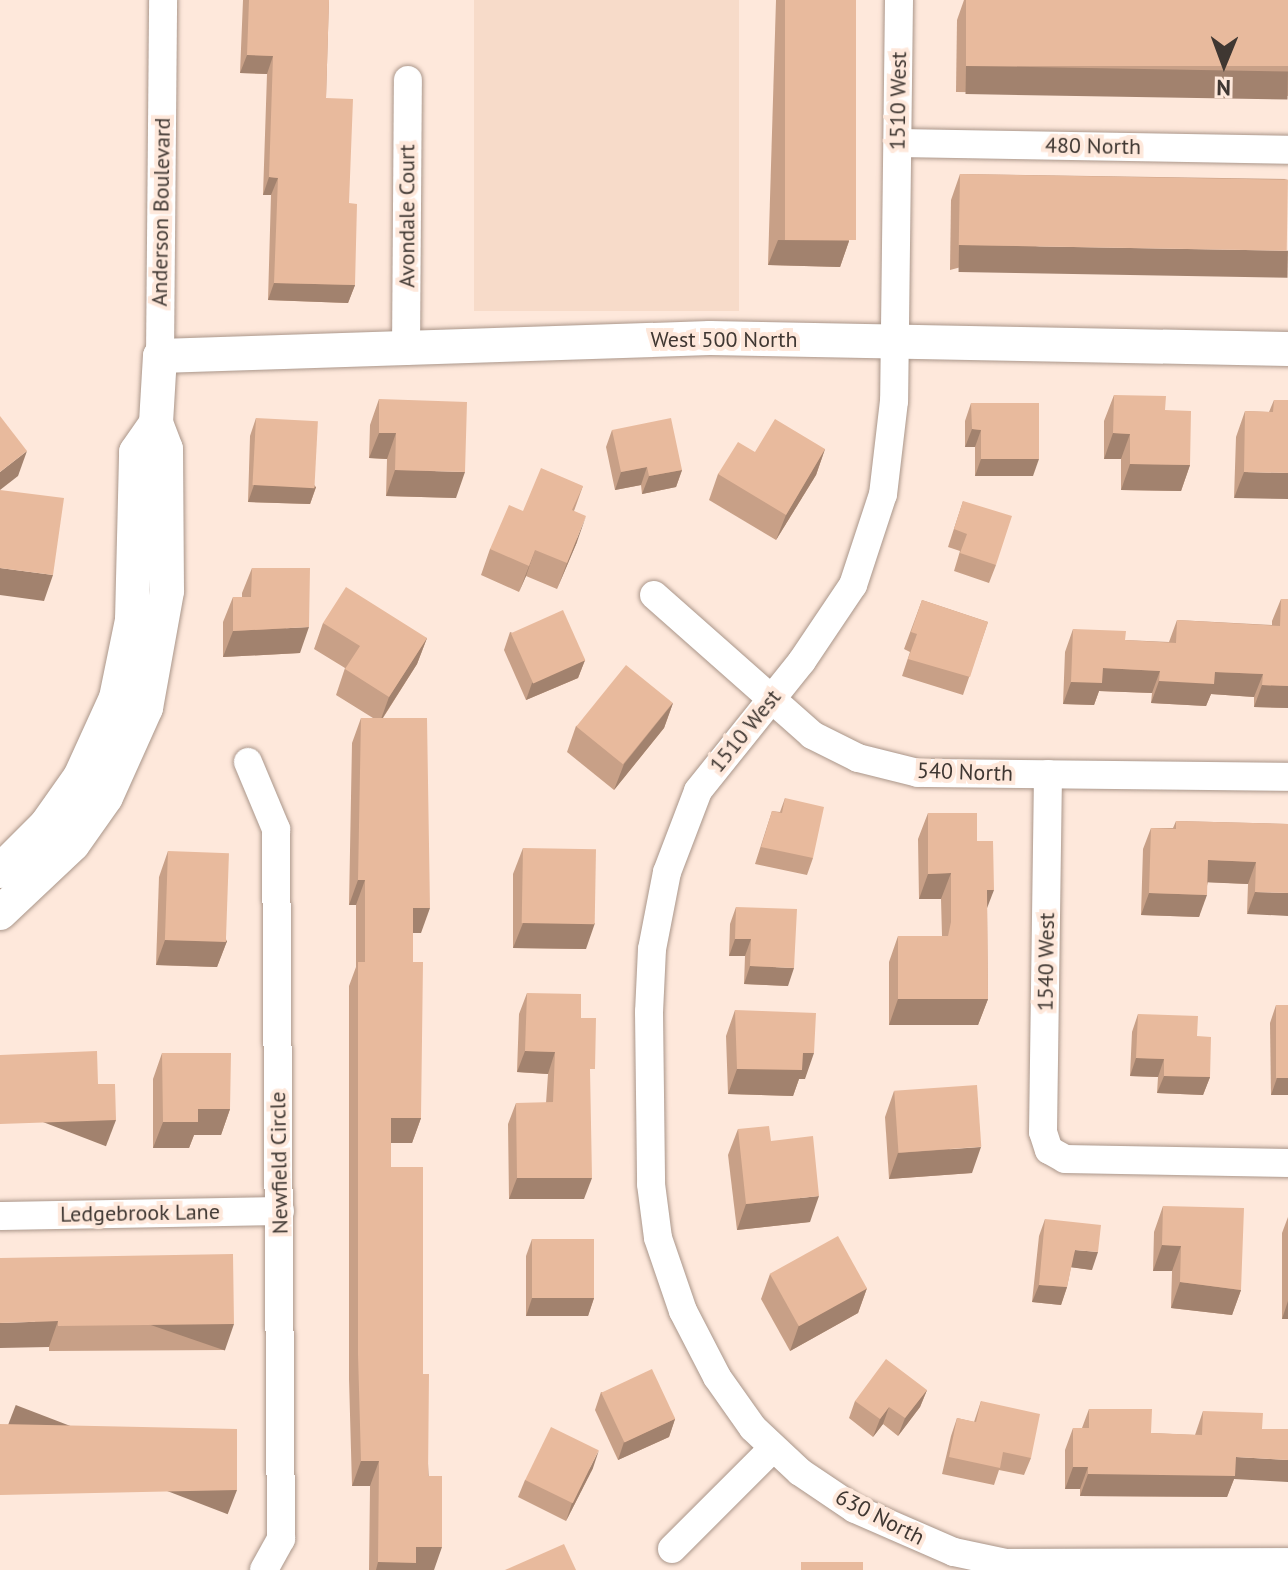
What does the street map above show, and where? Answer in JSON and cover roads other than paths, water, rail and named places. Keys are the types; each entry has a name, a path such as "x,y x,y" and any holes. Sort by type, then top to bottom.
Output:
{"street":[{"name":"Anderson Boulevard","path":"0,913 73,844 106,797 146,708 167,591 166,449 156,423 160,356 163,0"},
{"name":"1510 West","path":"773,1448 717,1377 683,1311 658,1238 651,1184 649,1012 652,949 667,872 698,791 772,697 853,585 883,494 896,341 899,0"},
{"name":"Avondale Court","path":"406,351 408,80"},
{"name":"480 North","path":"898,143 1288,150"},
{"name":"West 500 North","path":"160,356 406,351 710,338 1288,349"},
{"name":"Anderson Boulevard","path":"0,871 46,825 80,777 116,698 132,620 136,452 156,423"},
{"name":"540 North","path":"654,595 812,735 858,758 918,773 1288,777"},
{"name":"Newfield Circle","path":"248,762 276,829 281,1539 267,1569"},
{"name":"1540 West","path":"1048,774 1043,1132 1049,1150 1065,1159 1288,1163"},
{"name":"Ledgebrook Lane","path":"0,1216 280,1211"},
{"path":"672,1549 773,1448"},
{"name":"630 North","path":"773,1448 855,1509 954,1552 1057,1566 1288,1562"}]}
